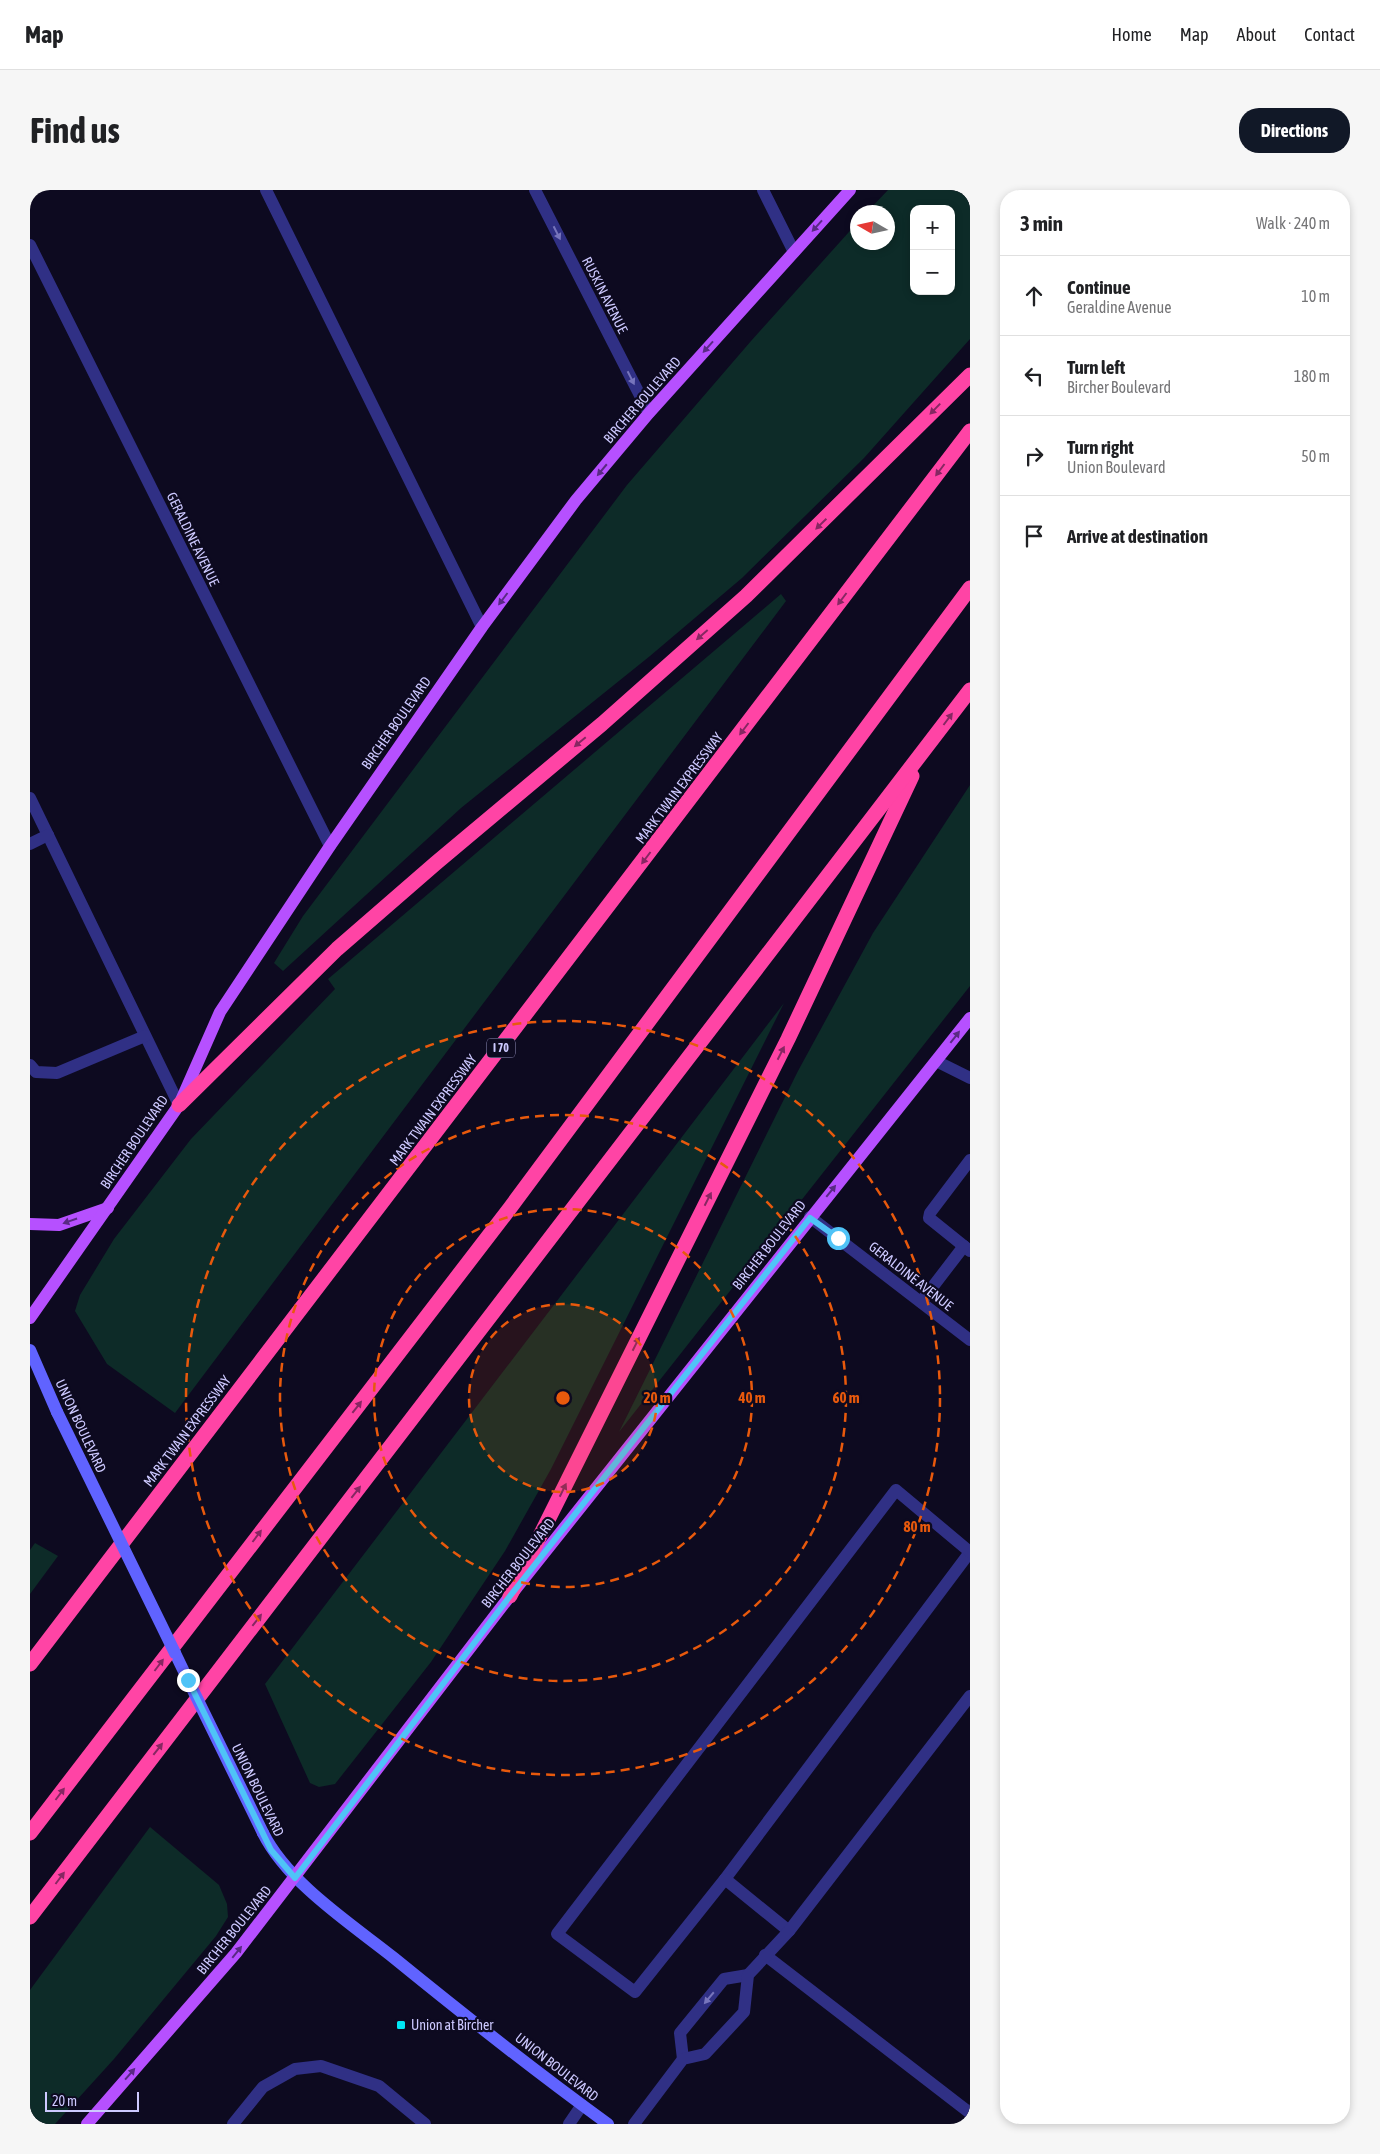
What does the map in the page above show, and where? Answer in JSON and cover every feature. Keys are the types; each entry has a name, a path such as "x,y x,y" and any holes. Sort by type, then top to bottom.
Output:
{"highway":[{"path":"179,1105 337,949 602,724 746,596 970,375"},
{"name":"MARK TWAIN EXPRESSWAY","path":"30,1664 970,431"},
{"path":"30,1832 510,1208 970,588"},
{"path":"30,1917 970,690"},
{"path":"510,1596 788,1039 925,748"}],"main road":[{"name":"BIRCHER BOULEVARD","path":"30,1318 179,1105 220,1012 330,846 482,627 576,500 649,413 850,190"},
{"name":"BIRCHER BOULEVARD","path":"87,2124 236,1953 510,1596 970,1018"},
{"path":"30,1224 59,1225 108,1208"},
{"name":"UNION BOULEVARD","path":"30,1350 57,1412 271,1850 295,1878 440,1995 608,2124"}],"street":[{"path":"266,190 482,627"},
{"name":"RUSKIN AVENUE","path":"535,190 649,413"},
{"path":"763,190 794,252"},
{"name":"GERALDINE AVENUE","path":"30,244 330,846"},
{"path":"30,798 179,1105"},
{"path":"30,844 48,835"},
{"path":"30,1065 36,1072 57,1073 145,1036"},
{"path":"936,1061 970,1078"},
{"path":"921,1302 967,1249 929,1218 930,1213 970,1160"},
{"name":"GERALDINE AVENUE","path":"810,1218 970,1340"},
{"path":"896,1490 970,1552 725,1879 635,1992 557,1934 896,1490"},
{"path":"634,2124 683,2059 705,2054 744,2012 748,1975 789,1931 970,1696"},
{"path":"725,1879 789,1931"},
{"path":"765,1955 970,2113"},
{"path":"683,2059 680,2033 724,1979 748,1975"},
{"path":"233,2124 263,2088 296,2068 321,2066 379,2086 424,2124"},
{"path":"569,2124 582,2105"}],"green space":[{"path":"888,190 970,190 970,339 864,458 742,578 650,656 461,808 283,971 274,963 303,916 627,485 751,341 850,231 850,250 895,250 895,205 874,205"},
{"path":"781,594 786,601 175,1413 107,1364 75,1311 80,1295 114,1239 191,1139 335,989 328,979"},
{"path":"970,785 970,986 619,1432 798,1071 873,933"},
{"path":"784,1003 551,1469 505,1551 431,1662 335,1784 319,1787 310,1783 265,1684"},
{"path":"35,1543 58,1556 30,1594 30,1550"},
{"path":"150,1827 219,1885 227,1904 228,1917 216,1936 114,2059 55,2124 30,2124 30,1990"}],"place":[{"name":"Union at Bircher","path":"401,2025"}],"route":[{"path":"188,1680 271,1850 295,1878 510,1596 810,1218 838,1238"}]}
